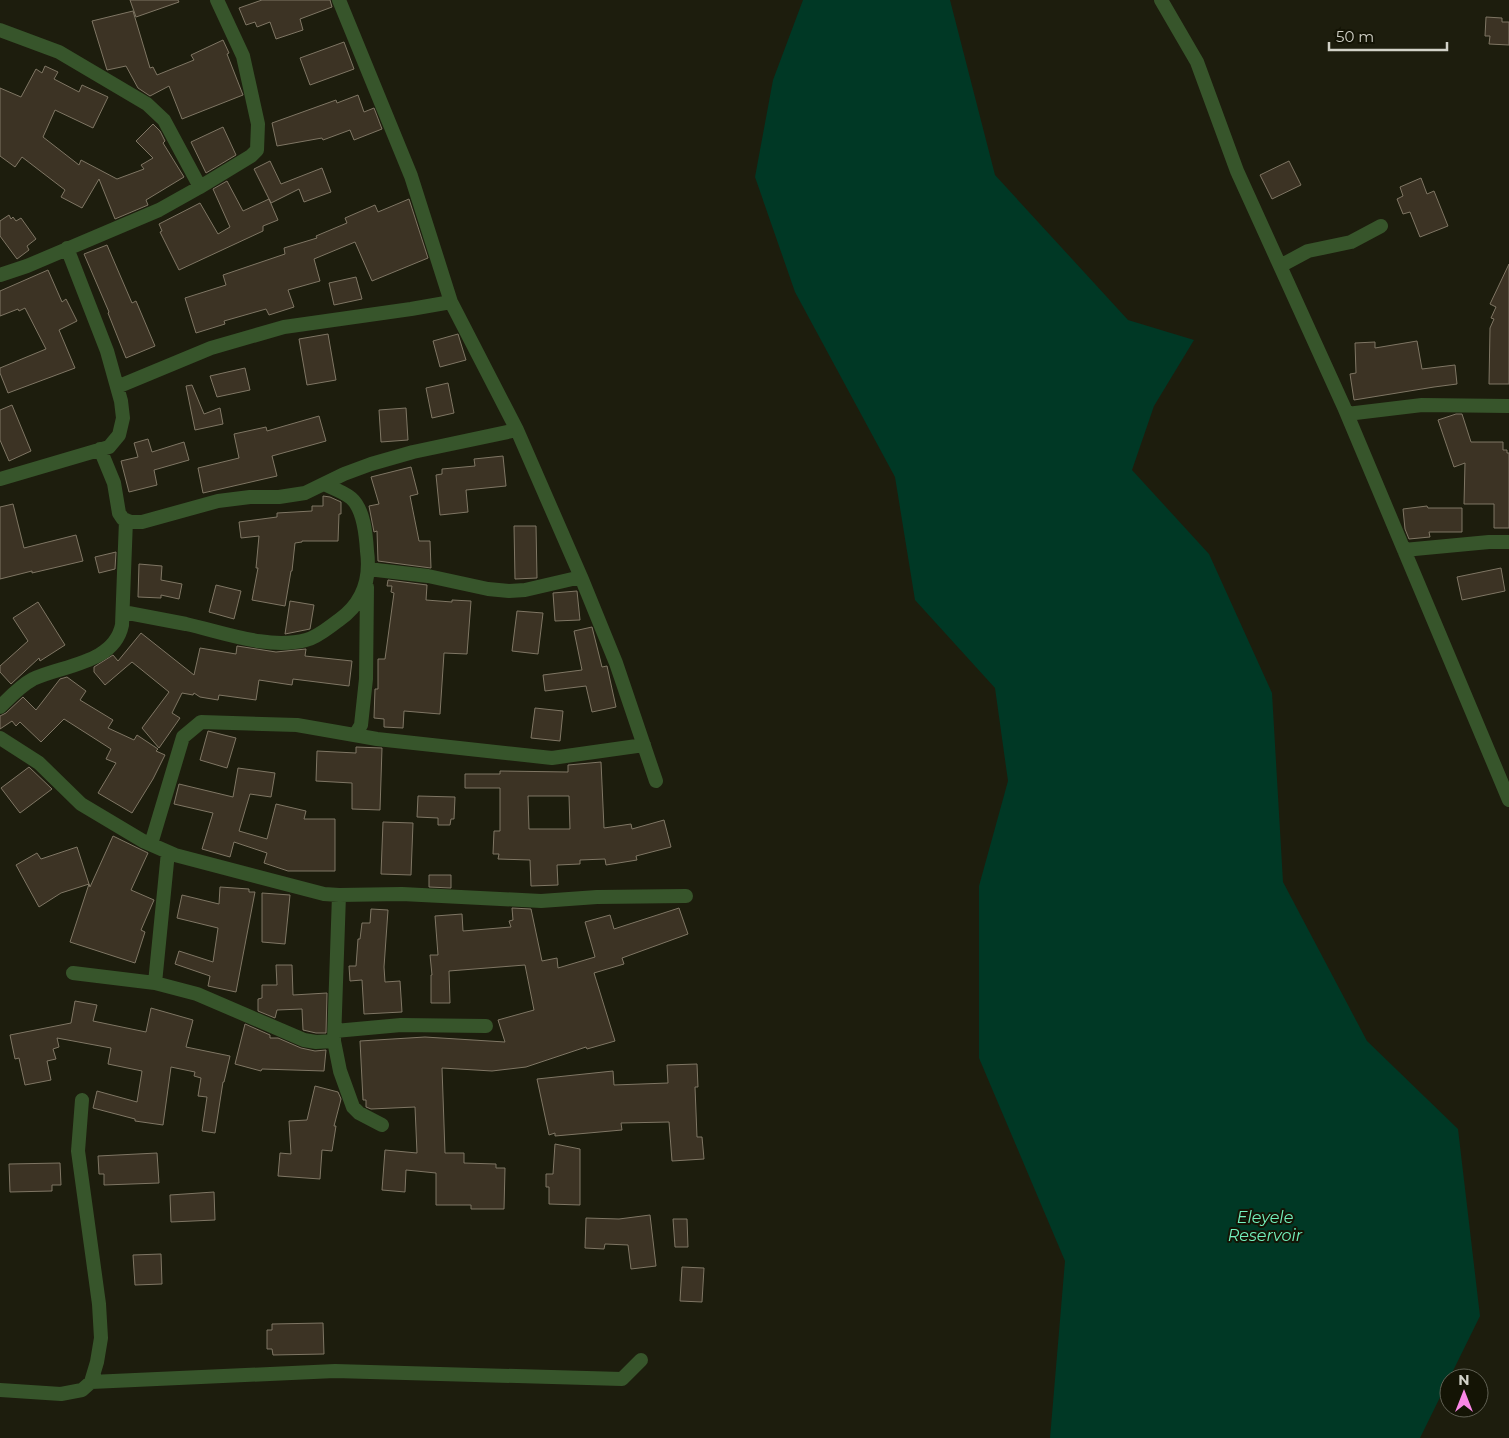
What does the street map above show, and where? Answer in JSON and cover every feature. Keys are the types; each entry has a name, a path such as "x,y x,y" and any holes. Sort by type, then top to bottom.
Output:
{"street":[{"path":"0,275 159,210 200,188 251,156 257,150 258,124 244,56 216,0"},
{"path":"338,0 411,176 451,302 517,430 580,577 616,663 656,781"},
{"path":"1161,0 1197,62 1237,171 1347,414 1509,800"},
{"path":"0,30 59,52 147,104 164,120 200,188"},
{"path":"1280,266 1308,251 1351,242 1381,226"},
{"path":"0,479 109,447 119,435 123,418 121,401 107,351 66,248"},
{"path":"117,387 211,348 284,327 451,302"},
{"path":"1347,414 1422,405 1509,406"},
{"path":"100,449 114,483 119,513 123,519 131,522 142,522 218,501 250,497 279,497 305,493 344,474 413,452 517,430"},
{"path":"324,484 350,497 355,502 364,523 368,575 366,679 361,725 355,735"},
{"path":"0,707 15,692 32,680 99,655 113,644 120,634 123,612 126,520"},
{"path":"1404,550 1489,542 1509,542"},
{"path":"368,575 419,574 488,589 509,591 525,590 580,577"},
{"path":"123,612 188,624 244,639 289,643 308,640 350,612 359,600 368,575"},
{"path":"151,844 182,737 201,722 297,725 355,735 493,753 552,758 644,745"},
{"path":"0,738 39,763 81,804 143,841 168,852 324,894 402,894 540,901 596,897 686,896"},
{"path":"155,983 168,852"},
{"path":"339,895 334,1036 340,1071 353,1107 382,1125"},
{"path":"73,973 155,983 197,994 304,1040 316,1042 334,1036 401,1025 486,1026"},
{"path":"0,1390 61,1394 82,1390 91,1382 97,1362 101,1338 99,1304 78,1150 82,1100"},
{"path":"91,1382 335,1371 622,1379 641,1360"}],"water":[{"name":"Eleyele Reservoir","path":"803,0 950,0 995,175 1128,320 1194,340 1154,406 1132,470 1209,554 1272,693 1283,882 1367,1041 1458,1129 1480,1316 1454,1368 1439,1368 1439,1399 1420,1438 1050,1438 1065,1261 979,1058 979,886 1008,781 995,688 915,600 895,477 795,292 755,177 773,80"}],"building":[{"path":"130,0 178,0 179,2 136,17"},
{"path":"262,0 330,0 332,7 300,19 303,30 276,39 270,22 257,27 255,22 246,25 239,8"},
{"path":"133,11 150,68 153,67 157,75 194,60 191,55 223,40 243,95 182,119 169,86 150,96 138,88 126,66 107,70 92,21"},
{"path":"1486,17 1502,18 1502,22 1509,22 1509,45 1489,44 1490,36 1485,36"},
{"path":"344,42 354,69 310,85 300,58"},
{"path":"45,66 58,72 54,79 79,92 82,85 108,97 93,128 55,110 43,137 79,165 81,160 117,179 144,169 141,165 153,158 136,141 153,124 160,131 165,141 163,143 184,177 146,200 148,205 115,219 99,179 82,208 61,197 65,190 22,157 15,167 0,156 0,88 21,97 36,69 42,73"},
{"path":"358,95 364,112 374,108 382,129 354,140 350,130 323,140 322,138 277,146 272,123 336,100 337,103"},
{"path":"223,127 236,155 206,173 191,142"},
{"path":"270,161 281,184 322,168 331,192 304,202 299,189 271,203 254,169"},
{"path":"1289,161 1301,185 1272,199 1260,175"},
{"path":"1421,178 1427,194 1434,191 1448,226 1420,237 1410,212 1403,214 1397,199 1403,196 1400,187"},
{"path":"227,181 243,211 269,199 278,220 263,226 263,231 179,270 160,232 162,231 159,224 200,203 218,234 230,227 213,189"},
{"path":"409,199 428,258 372,281 355,242 314,259 320,281 288,290 294,307 269,315 266,309 224,321 225,324 196,333 185,298 226,285 223,275 285,254 284,248 317,238 316,236 347,223 345,218 375,205 378,212"},
{"path":"9,215 11,219 13,217 16,221 21,218 36,239 27,246 29,250 17,259 0,236 0,221"},
{"path":"107,245 132,303 136,301 155,346 126,358 84,254"},
{"path":"1509,264 1509,384 1489,384 1490,328 1494,319 1491,318 1496,307 1490,304"},
{"path":"48,270 62,302 66,299 77,321 59,330 75,368 8,393 0,373 0,368 46,349 25,308 0,316 0,291"},
{"path":"356,277 362,299 334,305 329,283"},
{"path":"328,334 336,380 307,385 299,339"},
{"path":"458,334 466,360 440,367 433,341"},
{"path":"1417,341 1422,369 1455,365 1457,384 1354,400 1350,374 1356,373 1355,343 1375,342 1375,348"},
{"path":"245,368 250,390 217,397 210,376"},
{"path":"448,383 454,413 432,418 426,388"},
{"path":"192,385 204,414 220,408 223,424 195,430 186,386"},
{"path":"12,405 31,451 9,461 0,440 0,410"},
{"path":"406,408 408,440 381,442 379,410"},
{"path":"1462,414 1471,442 1503,442 1503,450 1507,450 1507,453 1509,453 1509,528 1494,528 1494,504 1464,504 1465,463 1454,467 1438,420"},
{"path":"319,416 326,441 272,456 277,476 203,493 198,468 239,458 234,434 266,427 267,431"},
{"path":"148,439 152,452 184,442 189,460 154,470 157,485 129,492 121,461 138,457 134,443"},
{"path":"503,456 506,486 466,490 468,512 440,515 436,475 442,474 442,469 475,466 474,459"},
{"path":"411,467 418,494 410,496 419,541 430,541 431,568 378,561 377,531 374,532 369,506 379,504 371,477"},
{"path":"323,496 341,502 338,541 302,541 295,543 285,606 252,600 258,568 256,568 259,536 241,538 239,522 277,517 277,513 312,511 312,506 323,506"},
{"path":"13,504 24,548 76,535 83,561 0,579 0,507"},
{"path":"1427,506 1428,508 1462,508 1462,532 1429,532 1430,537 1409,539 1405,529 1403,509"},
{"path":"514,526 536,526 537,578 515,579"},
{"path":"116,552 115,569 99,573 95,557"},
{"path":"139,564 162,566 161,580 182,584 179,599 161,595 161,598 138,597"},
{"path":"1501,568 1505,591 1462,600 1457,577"},
{"path":"388,580 427,585 426,600 471,601 467,654 444,653 440,714 404,711 403,728 384,727 384,719 374,718 375,689 378,689 378,659 385,659 394,593 391,592 392,586 387,586"},
{"path":"216,585 241,591 234,619 209,612"},
{"path":"577,591 580,620 555,621 553,593"},
{"path":"290,601 314,605 310,629 285,634"},
{"path":"38,602 65,645 40,661 39,658 11,684 0,672 0,666 28,641 13,618"},
{"path":"517,611 543,613 538,654 512,651"},
{"path":"592,627 602,667 607,666 616,707 592,712 586,686 545,691 543,675 582,670 574,631"},
{"path":"141,633 194,675 200,648 236,654 237,646 276,652 306,649 305,656 352,661 349,686 293,679 292,685 259,680 256,700 219,695 218,700 200,697 194,693 193,695 182,693 172,713 180,718 159,748 142,728 169,692 132,662 105,685 94,672 94,667 113,655 118,661"},
{"path":"67,677 86,691 80,700 113,720 108,728 134,740 137,735 158,749 156,751 165,755 132,813 98,793 116,763 106,759 111,749 64,719 41,742 20,722 16,726 12,721 0,729 0,716 6,713 23,697 36,710 60,679"},
{"path":"535,708 563,711 560,741 531,738"},
{"path":"208,731 236,738 227,768 200,760"},
{"path":"356,747 382,748 380,810 352,809 352,783 316,781 317,751 356,753"},
{"path":"601,762 604,828 631,824 632,829 664,820 671,847 636,856 637,860 606,865 605,859 580,860 580,864 557,865 558,885 531,886 530,860 498,859 499,854 493,854 494,831 500,831 500,788 465,788 465,774 500,774 500,771 568,772 568,765","holes":["528,796 569,796 570,829 529,829"]},
{"path":"29,767 52,789 20,813 1,788"},
{"path":"238,768 275,773 271,797 250,794 239,831 267,839 276,804 306,811 304,819 335,819 335,871 288,871 264,863 267,853 234,842 230,857 202,849 213,813 174,804 179,784 233,797"},
{"path":"418,796 455,797 454,819 451,819 450,825 438,825 438,818 417,817"},
{"path":"383,822 413,823 411,875 381,874"},
{"path":"113,836 148,853 131,890 154,900 141,930 145,932 135,963 70,942 89,884 61,893 39,907 16,865 37,853 41,859 77,847 90,887"},
{"path":"429,875 451,875 451,888 429,887"},
{"path":"220,887 249,889 249,892 255,892 236,992 208,986 210,976 175,964 179,951 213,962 218,928 177,918 182,895 219,904"},
{"path":"262,893 290,895 285,944 262,942"},
{"path":"512,908 531,909 542,961 557,958 558,968 595,957 585,922 610,915 614,929 679,908 688,934 622,958 624,964 594,973 615,1041 587,1049 586,1047 526,1067 492,1071 442,1068 445,1153 464,1153 464,1163 496,1164 496,1168 505,1168 504,1209 471,1209 471,1205 436,1205 436,1173 406,1170 405,1192 382,1190 385,1150 417,1153 415,1107 371,1109 366,1107 366,1100 363,1100 360,1041 425,1037 505,1042 498,1020 534,1010 525,965 449,971 450,1003 431,1003 432,975 430,955 438,955 435,916 462,914 463,931 511,927 509,921 513,920"},
{"path":"371,909 388,910 384,967 385,982 400,981 402,1012 364,1014 362,980 350,981 349,966 356,966 358,939 360,939 362,923 370,923"},
{"path":"276,965 292,965 293,995 327,993 326,1033 303,1030 302,1009 277,1010 275,1018 258,1011 258,999 262,998 262,985 277,985"},
{"path":"75,1001 97,1005 93,1021 146,1032 151,1008 193,1020 186,1047 230,1056 223,1082 215,1133 202,1131 207,1097 198,1096 201,1078 194,1076 195,1072 171,1067 163,1125 135,1121 135,1119 93,1108 97,1091 137,1102 142,1071 108,1064 111,1048 57,1038 59,1047 53,1049 56,1059 47,1061 51,1080 25,1085 19,1058 15,1059 10,1035 71,1023"},
{"path":"245,1024 270,1035 270,1038 278,1038 301,1048 315,1051 326,1050 324,1071 262,1069 261,1071 235,1064"},
{"path":"697,1064 698,1087 695,1087 697,1137 702,1137 704,1159 672,1161 669,1122 621,1123 622,1130 555,1136 555,1133 549,1135 537,1079 613,1071 614,1085 668,1083 667,1065"},
{"path":"315,1086 338,1092 341,1099 334,1126 336,1126 332,1151 322,1150 320,1179 278,1176 280,1153 291,1154 289,1121 307,1120"},
{"path":"555,1144 580,1149 580,1205 549,1204 549,1187 546,1187 546,1174 553,1174"},
{"path":"157,1153 159,1183 104,1185 104,1174 99,1174 98,1156"},
{"path":"60,1163 61,1185 52,1185 52,1191 10,1192 9,1164"},
{"path":"214,1192 215,1220 171,1222 170,1195"},
{"path":"650,1215 656,1266 631,1269 628,1245 605,1244 604,1249 585,1248 586,1218 619,1219"},
{"path":"673,1219 687,1219 688,1247 675,1247"},
{"path":"161,1254 162,1284 135,1285 133,1255"},
{"path":"682,1267 704,1268 702,1302 680,1301"},
{"path":"323,1323 324,1354 273,1355 272,1349 267,1349 267,1330 272,1330 272,1324"}]}
